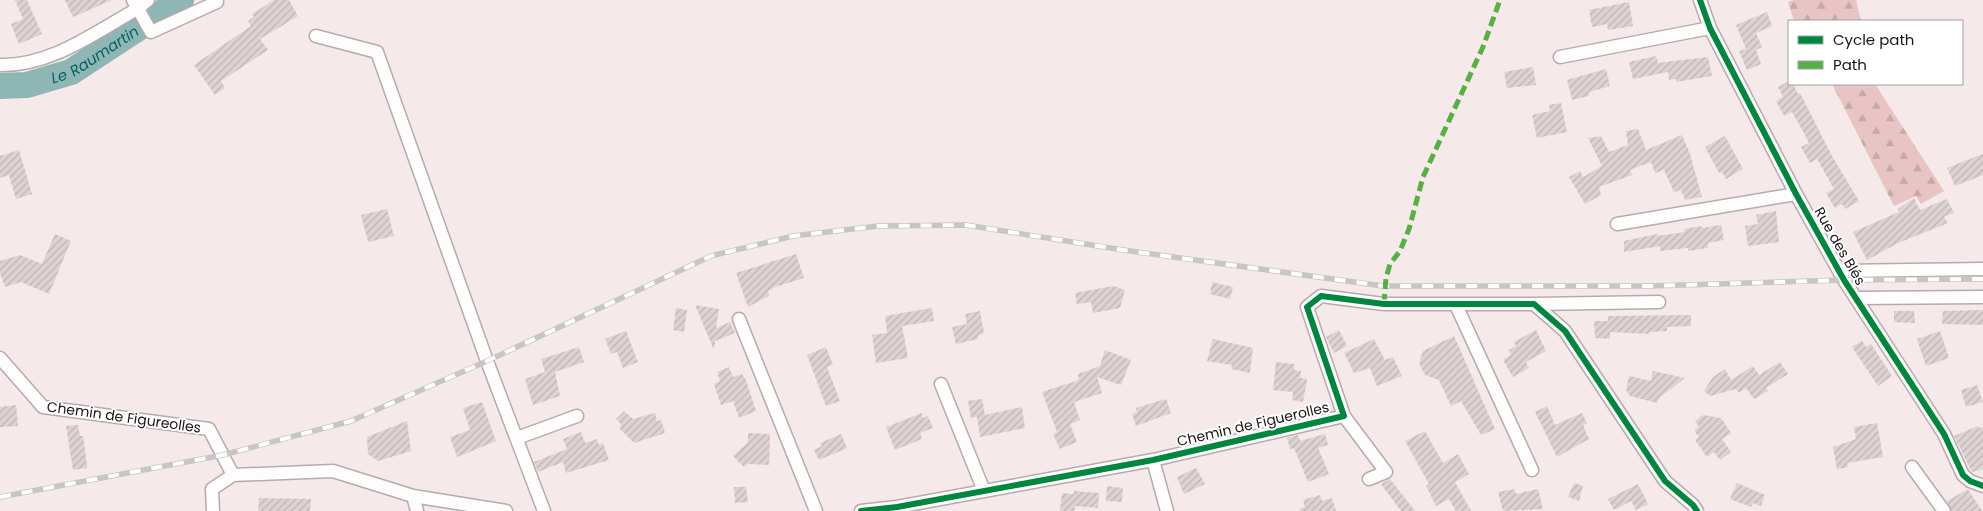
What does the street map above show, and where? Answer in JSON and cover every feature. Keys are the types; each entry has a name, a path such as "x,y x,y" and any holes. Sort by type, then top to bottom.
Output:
{"street":[{"path":"0,65 22,64 51,57 135,4 148,0"},
{"name":"Rue des Blés","path":"1700,0 1710,28 1796,194 1839,271 1944,434 1963,475 1983,486"},
{"path":"135,4 151,32 217,2"},
{"path":"1560,58 1710,28"},
{"path":"316,36 377,52 487,361 544,511"},
{"path":"1617,224 1796,194"},
{"name":"Rue des Blés","path":"1839,271 1983,269"},
{"name":"Chemin de Figuerolles","path":"861,511 897,509 1153,460 1344,416 1307,307 1321,296 1380,304 1456,305 1659,302"},
{"name":"Rue des Blés","path":"1856,298 1983,297"},
{"path":"1534,304 1565,331 1665,481 1693,505 1697,511"},
{"path":"1456,305 1532,470"},
{"path":"739,319 816,511"},
{"name":"Chemin de Figureolles","path":"1,361 43,407 209,429 233,475"},
{"path":"941,384 984,491"},
{"path":"517,438 577,416"},
{"path":"1344,416 1386,472 1368,479"},
{"path":"1153,460 1167,511"},
{"path":"1912,467 1944,511"},
{"path":"213,511 212,488 233,475 333,471 413,496 506,511"},
{"path":"413,496 418,511"}],"green space":[{"path":"1794,0 1856,0 1861,20 1794,20 1788,2"},
{"path":"1833,85 1876,85 1944,191 1921,204 1916,196 1894,206"}],"building":[{"path":"15,0 27,0 42,34 19,44 11,24 23,19"},
{"path":"65,0 112,0 73,17"},
{"path":"274,0 289,0 298,16 260,39 268,50 221,81 225,88 215,95 194,65 251,26 248,21 254,17 252,14"},
{"path":"1629,2 1633,26 1608,30 1607,24 1592,27 1589,10"},
{"path":"1767,12 1772,26 1756,33 1762,47 1756,50 1761,64 1747,70 1739,51 1746,49 1736,25"},
{"path":"1656,56 1658,63 1708,57 1712,76 1676,82 1676,79 1669,80 1668,72 1633,79 1629,62"},
{"path":"1533,67 1536,85 1507,88 1504,72"},
{"path":"1606,69 1610,86 1589,92 1589,96 1572,100 1567,80"},
{"path":"1788,82 1788,85 1794,85 1798,94 1800,93 1832,156 1859,201 1845,209 1842,204 1835,208 1826,193 1834,189 1817,159 1810,163 1801,147 1809,143 1804,133 1792,112 1784,116 1776,101 1783,97 1778,87"},
{"path":"1561,103 1567,132 1537,138 1532,115 1550,111 1549,105"},
{"path":"1638,129 1646,150 1682,135 1690,154 1702,197 1685,200 1681,190 1674,192 1664,170 1655,173 1651,162 1630,170 1632,175 1599,187 1601,195 1585,204 1569,177 1580,171 1583,177 1602,166 1588,138 1601,136 1609,152 1628,145 1626,131"},
{"path":"1725,136 1743,169 1726,179 1722,172 1719,173 1705,147"},
{"path":"19,150 32,194 16,199 9,175 0,178 0,156"},
{"path":"1983,154 1983,175 1955,186 1947,168"},
{"path":"1914,198 1920,210 1947,199 1954,213 1944,217 1948,223 1898,243 1867,260 1853,232 1899,212 1898,209"},
{"path":"387,209 394,236 368,242 361,215"},
{"path":"1776,211 1779,242 1748,246 1745,226 1758,224 1756,215"},
{"path":"1721,225 1724,240 1708,243 1708,248 1688,251 1688,248 1660,251 1660,246 1624,252 1624,241 1657,234 1657,236 1685,232 1684,229 1701,226 1702,228"},
{"path":"55,234 71,241 49,294 21,282 5,287 0,273 0,261 20,255 42,264"},
{"path":"796,254 804,278 775,287 768,291 769,296 748,307 736,273"},
{"path":"1212,282 1233,287 1230,299 1210,294"},
{"path":"1113,286 1125,290 1120,308 1093,313 1091,302 1077,304 1075,293"},
{"path":"695,305 719,309 716,328 730,322 735,333 715,341 714,350"},
{"path":"676,308 687,310 684,332 673,330"},
{"path":"932,308 934,321 902,326 908,358 876,363 872,335 887,333 885,316"},
{"path":"1983,310 1983,325 1942,324 1943,311"},
{"path":"980,311 984,333 978,335 978,339 956,344 952,327 967,324 965,314"},
{"path":"1894,311 1914,311 1915,323 1894,322"},
{"path":"1691,315 1691,326 1667,327 1667,331 1649,332 1649,334 1610,332 1610,339 1595,338 1594,321 1608,321 1608,316"},
{"path":"1339,330 1347,346 1334,353 1326,337"},
{"path":"1536,330 1546,351 1526,362 1529,368 1513,377 1503,360 1511,355 1509,350 1516,346 1514,342"},
{"path":"626,331 638,362 623,368 617,352 611,354 605,339"},
{"path":"1940,331 1949,358 1926,366 1917,339"},
{"path":"1454,336 1495,429 1481,435 1461,401 1451,406 1439,380 1425,375 1419,363 1423,351"},
{"path":"1213,339 1253,348 1250,373 1231,369 1232,365 1207,361"},
{"path":"1374,339 1385,360 1393,357 1402,376 1377,386 1370,368 1354,373 1344,353"},
{"path":"1862,341 1866,347 1871,344 1892,376 1878,386 1852,347"},
{"path":"579,347 584,362 555,372 560,396 533,405 525,379 545,372 541,359"},
{"path":"826,347 833,365 827,367 840,401 826,406 807,355"},
{"path":"1105,350 1131,360 1121,385 1097,377 1102,393 1074,402 1080,420 1070,424 1077,442 1060,449 1053,434 1057,432 1042,392 1079,380 1078,374 1100,366"},
{"path":"1276,362 1294,364 1294,370 1301,371 1300,378 1307,379 1303,402 1292,400 1293,392 1273,390"},
{"path":"1780,362 1788,374 1766,388 1768,391 1754,399 1746,388 1739,393 1736,389 1710,396 1704,391 1713,377 1725,369 1731,380 1753,366 1759,375"},
{"path":"729,367 733,377 742,374 746,380 756,411 739,418 733,401 721,405 714,384 720,381 717,372"},
{"path":"1653,371 1685,378 1659,398 1657,403 1630,396 1626,390 1629,376 1651,381"},
{"path":"1977,385 1983,402 1966,407 1961,390"},
{"path":"982,399 985,415 1022,407 1025,428 980,437 977,417 971,418 968,401"},
{"path":"1166,399 1171,413 1136,426 1132,414 1137,412 1136,408"},
{"path":"482,402 496,441 457,457 450,437 470,430 463,408"},
{"path":"16,405 18,426 0,427 0,407"},
{"path":"1547,406 1555,425 1582,413 1587,423 1583,425 1589,439 1557,457 1535,412"},
{"path":"624,411 633,419 655,413 657,421 661,420 665,433 634,443 619,428 622,425 616,419"},
{"path":"922,413 923,418 928,416 933,428 920,433 922,439 895,450 886,427"},
{"path":"1703,415 1721,418 1731,433 1722,439 1731,452 1720,460 1714,452 1707,457 1695,440 1699,437 1694,430 1699,427 1695,421"},
{"path":"407,421 411,451 378,461 368,454 367,437"},
{"path":"1877,423 1883,457 1847,463 1848,467 1837,469 1833,447 1856,439 1854,427"},
{"path":"78,425 80,436 83,436 87,468 73,470 66,426"},
{"path":"1978,426 1979,428 1983,427 1983,469 1972,472 1954,436"},
{"path":"1425,431 1443,463 1458,454 1469,474 1455,482 1471,511 1456,511 1449,499 1436,506 1426,486 1429,484 1405,441"},
{"path":"581,432 585,443 597,439 599,445 603,443 609,460 566,473 563,462 538,472 534,462 567,449 563,439"},
{"path":"748,433 770,434 769,465 748,464 744,467 733,456 748,442"},
{"path":"841,434 847,448 819,460 814,450 822,446 820,443"},
{"path":"1325,434 1328,445 1318,448 1329,474 1308,482 1294,448 1290,449 1287,438 1298,435 1300,441"},
{"path":"1196,468 1205,484 1184,494 1177,477"},
{"path":"1390,479 1415,511 1401,511 1381,484"},
{"path":"1574,483 1583,486 1579,501 1568,497"},
{"path":"1737,483 1765,495 1761,506 1753,503 1751,507 1730,499"},
{"path":"1638,484 1648,504 1636,510 1631,501 1614,510 1608,499"},
{"path":"1107,486 1123,488 1122,502 1106,501"},
{"path":"734,487 746,487 748,502 735,503"},
{"path":"1514,489 1516,494 1538,489 1543,509 1503,511 1498,492"},
{"path":"1968,489 1982,511 1952,511 1947,501"},
{"path":"1074,491 1099,493 1098,508 1075,506 1074,511 1060,511 1062,493 1074,494"},
{"path":"1320,495 1322,501 1332,498 1336,511 1300,511 1300,509 1305,507 1303,500"},
{"path":"259,498 311,499 310,511 258,511"}],"waterway":[{"name":"Le Raumartin","path":"0,86 27,85 71,72 181,0"}],"railway":[{"path":"0,497 223,455 351,421 487,361 711,256 793,236 878,226 966,225 1123,250 1383,286 1652,286 1844,280 1983,279"}],"marked path":[{"path":"1384,304 1386,278 1390,264 1400,251 1409,229 1423,177 1483,47 1500,0"}],"cycle path":[{"path":"1700,0 1710,28 1796,194 1844,280 1944,434 1963,475 1970,481 1983,486"},
{"path":"861,511 897,507 1153,460 1344,416 1307,307 1321,296 1384,304 1534,304 1565,331 1665,481 1693,505 1697,511"}]}
